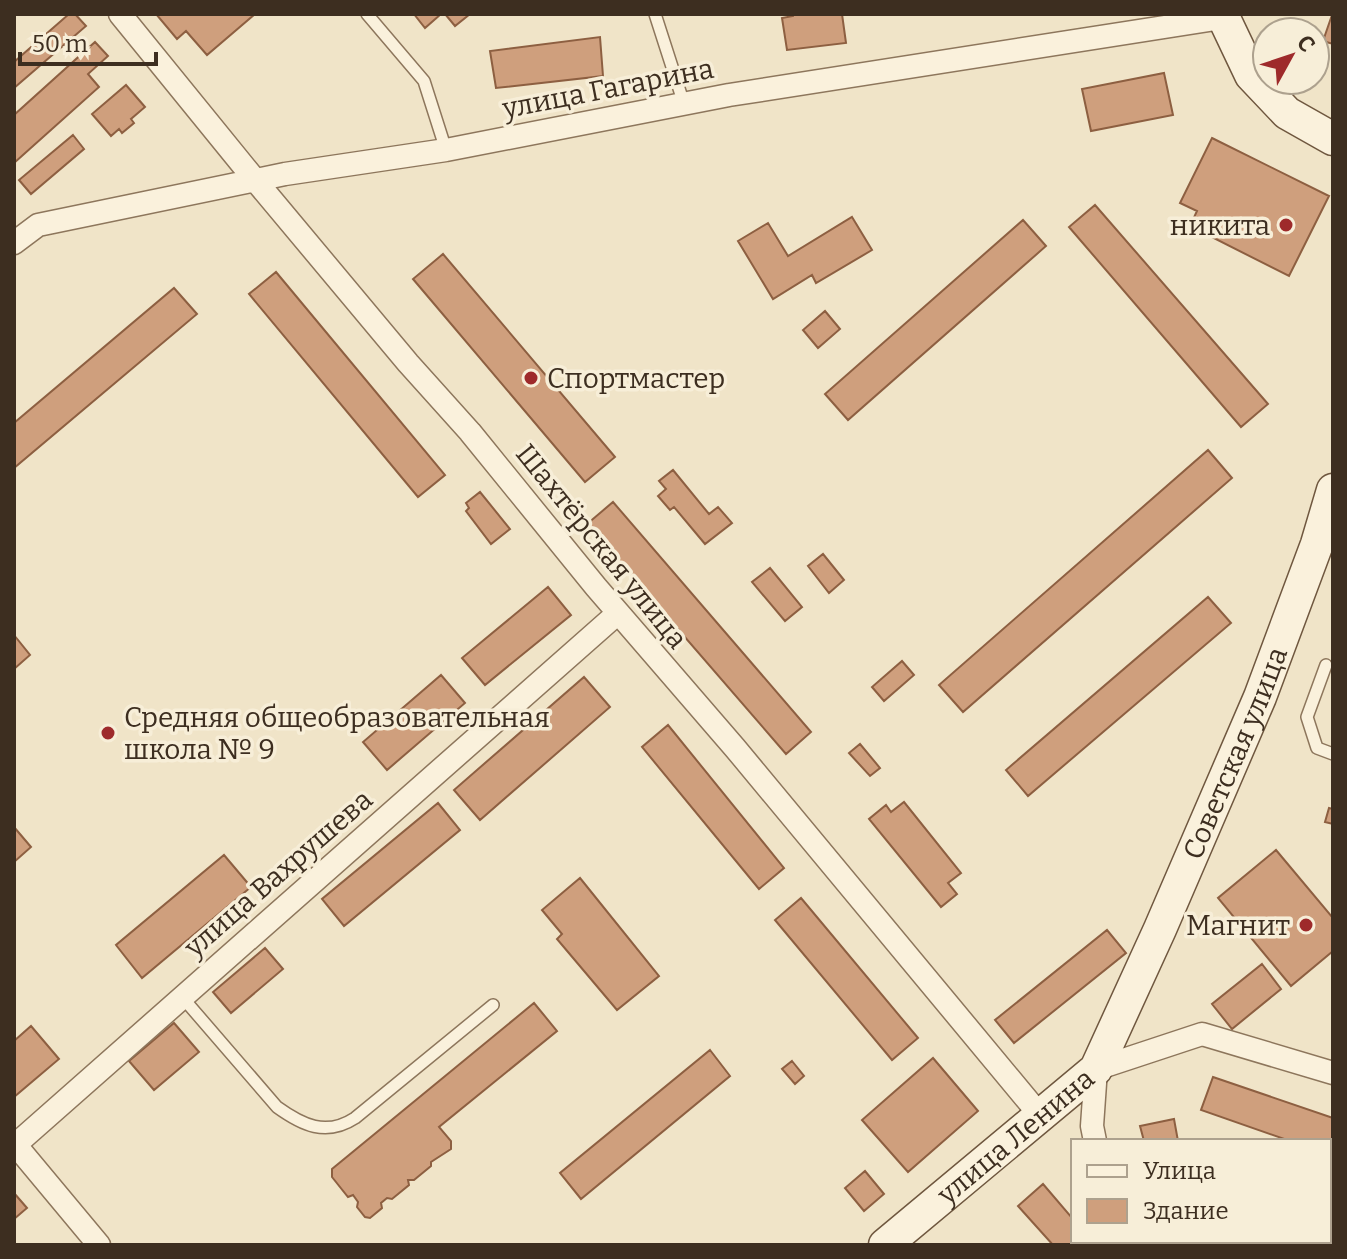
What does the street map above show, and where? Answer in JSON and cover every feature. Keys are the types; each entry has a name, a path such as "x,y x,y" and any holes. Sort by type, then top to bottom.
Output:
{"main road":[{"path":"1222,16 1251,75 1287,113 1333,139"},
{"name":"Советская улица","path":"1124,1010 1260,697 1317,544 1333,490"},
{"name":"улица Ленина","path":"885,1245 1096,1069 1124,1010"}],"street":[{"name":"Шахтёрская улица","path":"120,14 255,180 506,475 1039,1114"},
{"name":"улица Гагарина","path":"14,243 38,225 255,180 446,150 684,104 1222,16"},
{"name":"улица Вахрушева","path":"15,1145 618,613"},
{"path":"1095,1139 1092,1126 1096,1069 1202,1034 1333,1073"},
{"path":"15,1145 99,1245"}],"lane":[{"path":"367,14 424,81 446,150"},
{"path":"655,14 684,104"},
{"path":"1326,665 1307,717 1317,748 1333,754"},
{"path":"183,998 277,1107 296,1121 314,1128 345,1125 493,1005"}],"building":[{"path":"69,14 75,14 86,26 14,88 14,62"},
{"path":"156,14 255,14 207,55 186,31 177,39"},
{"path":"414,14 441,14 425,28"},
{"path":"445,14 470,14 455,26"},
{"path":"793,14 842,14 846,43 787,50 782,18"},
{"path":"1332,15 1333,44 1331,43"},
{"path":"600,37 603,76 496,88 490,51"},
{"path":"95,42 108,56 88,74 99,87 14,163 14,115"},
{"path":"1164,73 1173,115 1091,131 1082,89"},
{"path":"126,85 145,107 131,119 134,123 122,133 119,129 111,136 92,114"},
{"path":"73,135 84,149 31,194 19,180"},
{"path":"1212,138 1329,196 1289,276 1190,226 1197,211 1180,203"},
{"path":"1095,205 1268,404 1241,427 1069,227"},
{"path":"852,217 872,250 816,283 812,275 773,299 738,241 768,223 788,256"},
{"path":"1023,220 1046,246 848,420 825,394"},
{"path":"443,254 615,457 585,482 413,279"},
{"path":"276,272 445,475 418,497 249,294"},
{"path":"174,288 197,314 14,468 14,423"},
{"path":"825,311 840,329 818,348 803,330"},
{"path":"1208,450 1232,478 963,712 939,685"},
{"path":"673,470 709,514 718,507 732,523 705,544 674,507 670,510 658,496 666,489 659,481"},
{"path":"480,492 510,529 491,544 466,511 469,508 466,503"},
{"path":"613,502 811,732 786,754 587,524"},
{"path":"823,554 844,580 829,593 808,566"},
{"path":"770,568 802,607 785,621 752,582"},
{"path":"548,587 571,615 485,685 462,658"},
{"path":"1208,597 1231,623 1028,796 1006,770"},
{"path":"14,635 30,655 14,669"},
{"path":"902,661 914,675 884,701 872,687"},
{"path":"441,675 465,703 387,770 363,742"},
{"path":"584,677 610,707 480,820 454,790"},
{"path":"668,725 784,868 759,889 642,747"},
{"path":"860,744 880,768 870,776 849,753"},
{"path":"904,802 961,873 948,883 957,894 941,907 869,819 886,805 891,812"},
{"path":"438,803 460,830 344,926 322,899"},
{"path":"1329,808 1333,809 1333,824 1325,822"},
{"path":"14,827 31,847 14,862"},
{"path":"1276,850 1333,918 1333,951 1291,986 1218,898"},
{"path":"224,855 251,887 142,978 116,945"},
{"path":"580,878 659,976 617,1010 557,939 562,934 542,910"},
{"path":"801,898 918,1038 892,1060 775,920"},
{"path":"1107,930 1126,953 1014,1043 995,1020"},
{"path":"265,948 283,969 231,1013 213,992"},
{"path":"1262,964 1281,989 1232,1029 1212,1004"},
{"path":"534,1003 557,1031 439,1127 451,1141 451,1149 431,1162 431,1166 414,1180 408,1180 409,1185 392,1199 387,1198 381,1203 382,1208 370,1218 365,1217 353,1195 348,1197 332,1177 332,1169"},
{"path":"174,1023 199,1052 154,1090 129,1061"},
{"path":"31,1026 59,1059 14,1097 14,1041"},
{"path":"710,1050 730,1076 581,1199 560,1173"},
{"path":"933,1058 978,1111 908,1172 862,1120"},
{"path":"792,1061 804,1076 795,1084 782,1069"},
{"path":"1213,1077 1333,1118 1333,1156 1331,1139 1284,1139 1201,1110"},
{"path":"1174,1119 1178,1139 1143,1139 1140,1126"},
{"path":"865,1171 884,1194 864,1211 845,1188"},
{"path":"1043,1184 1071,1217 1071,1243 1096,1245 1053,1245 1018,1206"},
{"path":"14,1193 27,1208 14,1219"},
{"path":"1164,1243 1200,1245 1165,1245"}],"place":[{"name":"никита","path":"1286,225"},
{"name":"Спортмастер","path":"531,378"},
{"name":"Средняя общеобразовательная школа № 9","path":"108,733"},
{"name":"Магнит","path":"1306,925"}]}
